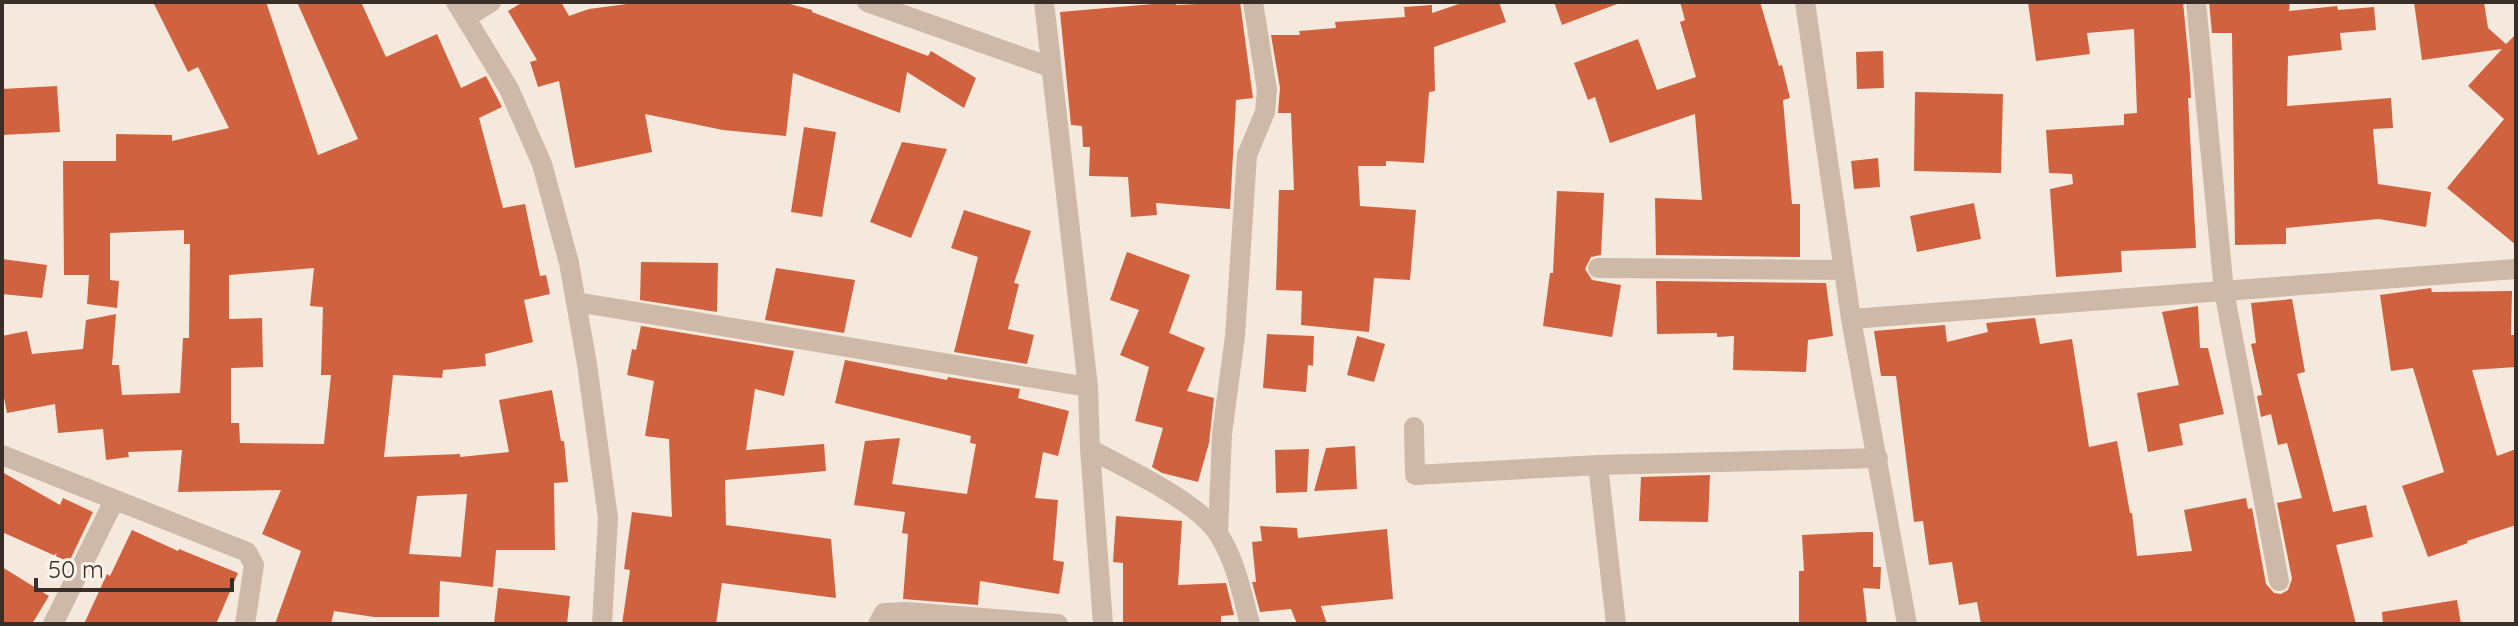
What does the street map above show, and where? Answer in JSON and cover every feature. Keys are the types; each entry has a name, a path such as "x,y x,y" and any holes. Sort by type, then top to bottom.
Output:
{"street":[{"path":"491,2 462,10 509,89 542,164 569,263 576,302 608,518 602,624"},
{"path":"867,2 1050,67"},
{"path":"1044,2 1088,387 1103,624"},
{"path":"1218,533 1222,434 1235,336 1247,155 1265,112 1267,90 1253,2"},
{"path":"1805,2 1851,319 1907,624"},
{"path":"2196,2 2224,291 2279,581"},
{"path":"1598,268 1844,270"},
{"path":"1851,319 2516,269"},
{"path":"576,302 1088,387"},
{"path":"1414,427 1415,475 1598,465 1878,458"},
{"path":"1090,449 1180,498 1218,533 1237,572 1250,624"},
{"path":"2,455 247,552 254,565 245,624"},
{"path":"1598,465 1616,624"},
{"path":"53,624 114,501"},
{"path":"878,624 884,613 906,612 1058,624"}],"building":[{"path":"153,2 266,2 318,155 358,139 297,2 361,2 386,57 437,34 461,88 486,76 502,107 479,118 503,208 525,204 540,276 546,275 550,294 524,300 533,342 485,354 486,366 443,370 442,378 393,375 384,457 460,454 460,457 509,452 499,400 552,390 561,441 564,441 568,482 554,483 555,550 496,550 493,587 440,581 439,617 374,617 334,611 331,624 275,624 301,551 262,534 281,490 178,492 182,450 128,452 129,457 106,460 103,429 58,433 55,404 7,413 2,387 2,336 27,331 32,354 83,349 86,320 116,314 112,365 119,365 122,395 180,393 183,338 189,338 190,244 184,244 184,230 110,233 110,280 119,281 117,308 87,304 89,275 64,275 63,161 116,161 116,134 172,135 172,141 229,128 198,67 188,72","holes":["314,268 310,306 323,307 321,375 331,375 324,444 240,443 239,423 231,423 231,368 263,367 262,318 229,319 229,275","467,494 461,557 409,554 417,496"]},
{"path":"523,2 561,2 569,16 589,9 642,2 783,2 812,10 928,56 931,51 976,78 964,108 907,72 900,113 793,73 786,136 723,130 645,114 652,152 575,168 559,81 538,87 530,62 537,60 508,11"},
{"path":"1176,2 1176,5 1240,2 1253,98 1236,100 1230,209 1156,203 1157,215 1131,217 1128,177 1089,176 1090,147 1083,147 1082,126 1071,125 1060,12"},
{"path":"1465,2 1499,2 1506,22 1434,47 1435,91 1429,92 1424,163 1386,161 1386,166 1358,166 1360,206 1416,210 1410,280 1374,278 1369,332 1301,325 1302,291 1276,290 1279,190 1294,190 1291,113 1278,113 1280,88 1271,35 1300,35 1299,31 1336,28 1335,22 1405,17 1404,7 1432,5 1432,13"},
{"path":"1554,2 1616,2 1617,4 1562,25"},
{"path":"1680,2 1760,2 1790,98 1783,100 1792,204 1800,204 1800,257 1656,255 1655,198 1702,200 1695,114 1610,143 1595,97 1588,100 1574,63 1638,39 1657,90 1696,77 1680,22 1685,20"},
{"path":"2028,2 2183,2 2190,75 2191,98 2188,98 2196,248 2121,251 2122,272 2056,277 2050,189 2073,184 2072,174 2049,173 2046,130 2124,125 2124,114 2137,113 2134,29 2087,33 2090,54 2036,61"},
{"path":"2209,2 2290,2 2289,11 2337,6 2338,10 2374,7 2376,30 2340,33 2342,50 2288,56 2287,106 2391,98 2393,128 2373,129 2378,184 2431,192 2426,227 2379,219 2286,228 2286,244 2235,245 2232,33 2212,33"},
{"path":"2414,2 2484,2 2488,28 2506,44 2516,34 2516,245 2447,188 2504,119 2468,86 2502,49 2422,60"},
{"path":"1883,51 1884,88 1857,89 1856,52"},
{"path":"57,86 60,132 2,135 2,89"},
{"path":"1915,92 2003,94 2001,173 1914,171"},
{"path":"804,127 836,132 822,217 791,212"},
{"path":"902,142 947,149 911,238 870,222"},
{"path":"1878,158 1880,187 1854,189 1851,161"},
{"path":"1557,191 1604,193 1601,255 1591,257 1585,269 1592,280 1621,285 1612,337 1543,326 1550,273 1553,273"},
{"path":"1974,203 1981,239 1917,252 1910,216"},
{"path":"964,210 1031,231 1014,283 1019,284 1008,329 1034,335 1027,364 954,352 978,257 951,248"},
{"path":"1127,252 1190,275 1169,333 1205,348 1187,391 1214,398 1209,443 1198,482 1162,473 1152,467 1163,428 1135,421 1149,367 1120,355 1139,310 1110,300"},
{"path":"2,259 47,265 42,298 2,294"},
{"path":"641,262 718,263 717,312 640,300"},
{"path":"776,268 855,280 844,333 765,320"},
{"path":"1656,281 1826,283 1833,336 1808,340 1806,372 1733,370 1734,336 1717,337 1717,333 1657,334"},
{"path":"2431,288 2432,292 2512,291 2511,335 2516,335 2516,367 2472,370 2497,456 2516,449 2516,525 2428,557 2402,486 2444,472 2413,368 2391,371 2380,295"},
{"path":"2292,299 2305,372 2297,374 2333,512 2366,505 2373,537 2336,545 2356,624 1981,624 1977,602 1959,605 1952,562 1929,565 1923,521 1914,522 1896,376 1881,376 1874,331 1945,325 1947,342 1988,332 1986,323 2035,318 2040,344 2072,339 2089,447 2117,441 2132,513 2137,556 2192,551 2184,510 2246,498 2248,509 2252,508 2266,584 2274,593 2281,594 2288,590 2292,579 2277,503 2302,498 2287,443 2278,445 2271,414 2261,417 2257,396 2262,395 2251,344 2256,343 2251,303"},
{"path":"2198,306 2200,348 2208,348 2224,414 2179,424 2183,445 2148,452 2137,393 2179,385 2162,312"},
{"path":"641,326 794,351 784,396 755,389 746,450 824,444 826,471 725,480 726,525 831,539 836,598 722,583 716,624 622,624 630,570 624,569 632,512 672,517 669,439 645,436 654,381 627,375"},
{"path":"1267,334 1314,336 1313,366 1308,365 1306,392 1263,388"},
{"path":"1357,336 1385,344 1374,382 1347,375"},
{"path":"845,360 947,380 948,377 1020,389 1018,398 1069,411 1058,456 1043,452 1035,498 1058,500 1053,560 1064,562 1059,594 980,581 978,605 903,599 908,534 902,533 905,512 854,505 865,441 900,438 892,484 967,494 976,444 970,443 971,436 835,403"},
{"path":"1355,446 1357,489 1314,491 1326,448"},
{"path":"1309,449 1307,492 1276,493 1275,450"},
{"path":"2,472 60,505 63,498 93,512 69,562 2,532"},
{"path":"1710,475 1708,522 1639,521 1641,477"},
{"path":"1116,516 1182,521 1178,585 1226,583 1234,615 1221,616 1221,624 1123,624 1123,563 1113,562"},
{"path":"1260,526 1297,528 1298,538 1387,529 1393,599 1321,606 1327,624 1297,624 1291,609 1260,612 1252,582 1256,582 1252,542 1262,541"},
{"path":"132,530 238,573 216,624 84,624"},
{"path":"1873,532 1873,567 1881,567 1880,589 1863,588 1867,624 1799,624 1799,571 1804,571 1802,535"},
{"path":"2,567 49,596 32,624 2,624"},
{"path":"498,588 570,596 567,624 494,624"},
{"path":"2457,600 2461,624 2383,624 2382,612"}]}
